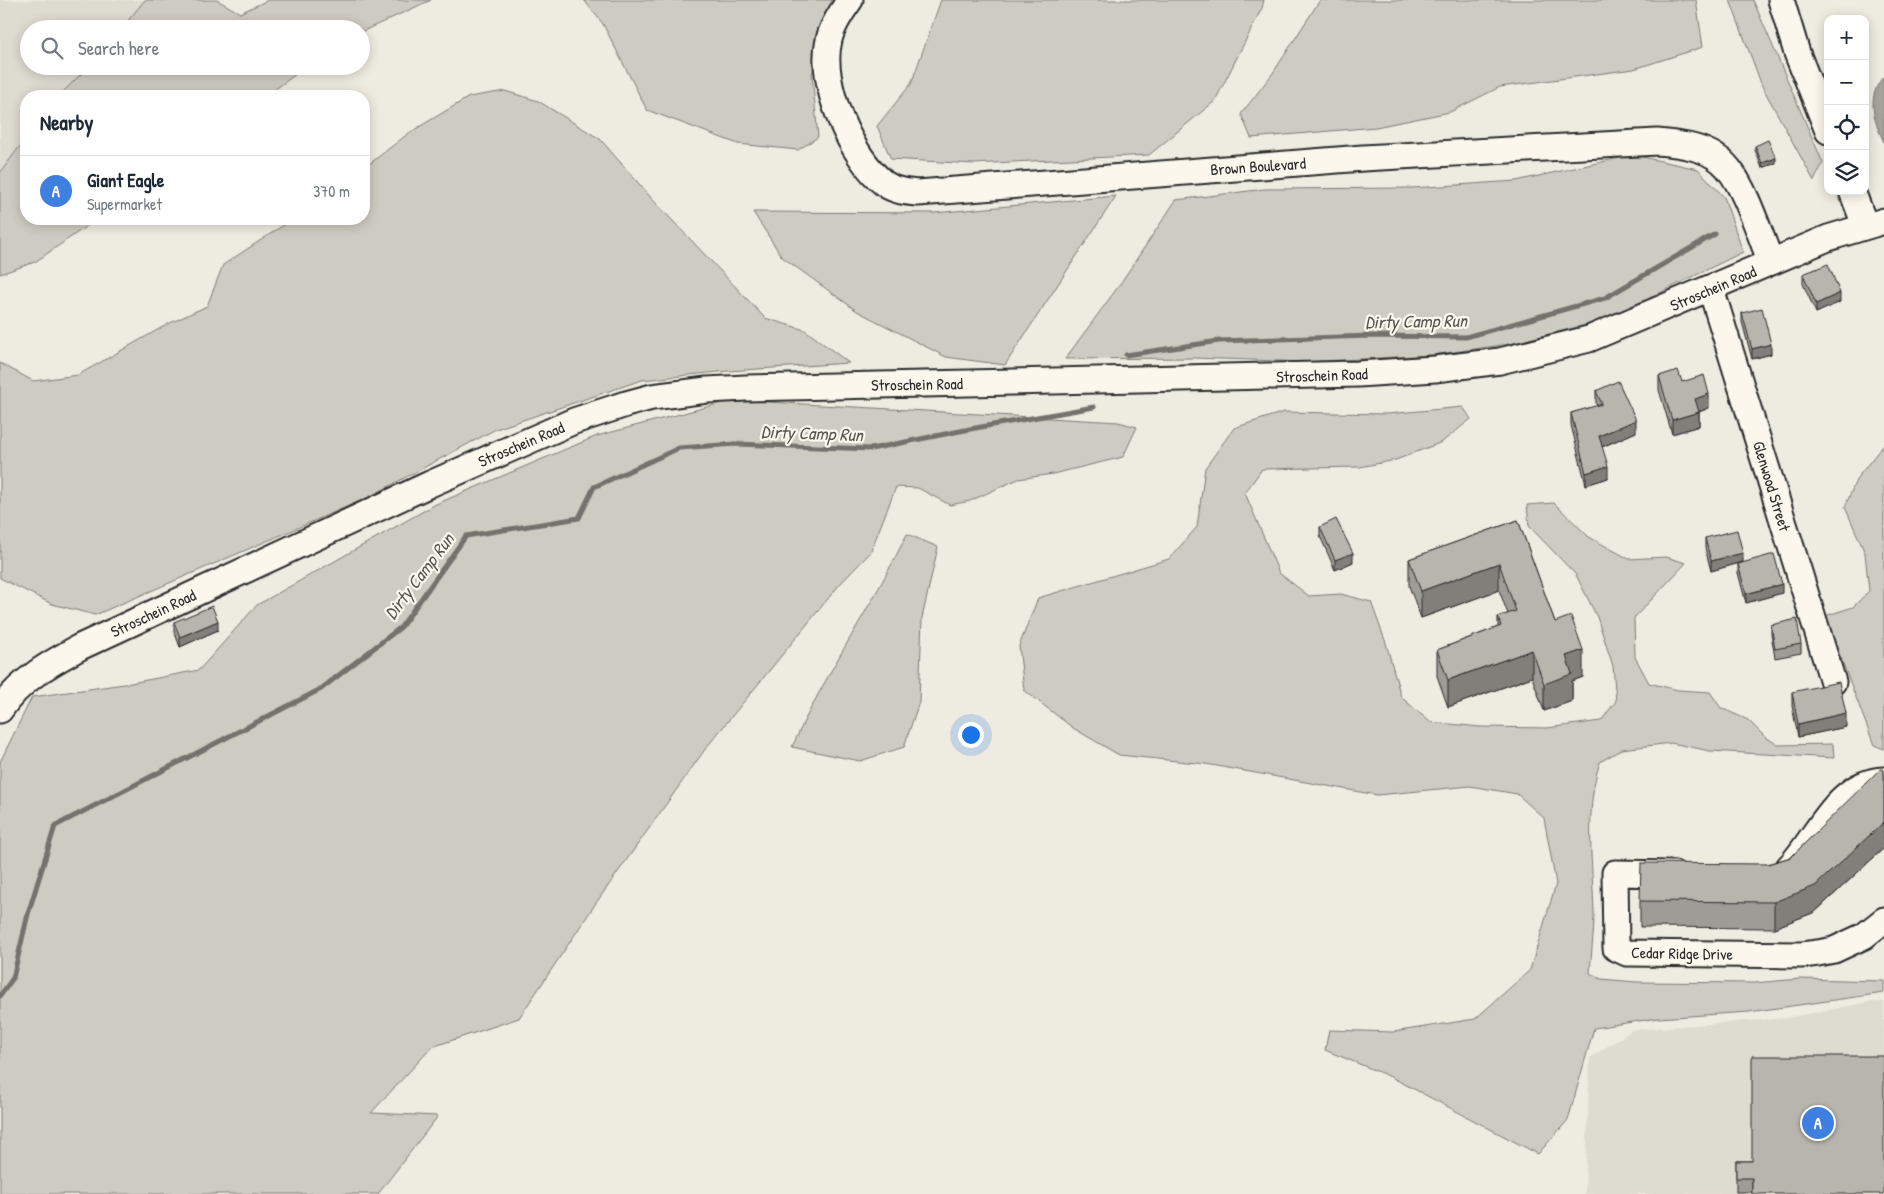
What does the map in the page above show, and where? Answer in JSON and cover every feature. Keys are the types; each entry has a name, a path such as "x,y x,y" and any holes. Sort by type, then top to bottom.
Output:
{"street":[{"name":"Brown Boulevard","path":"850,0 842,11 828,40 827,72 836,108 856,150 885,184 900,191 918,193 1363,158 1657,142 1698,148 1715,157 1727,167 1748,206 1772,262"},
{"path":"1781,0 1797,53 1824,121"},
{"path":"1855,195 1875,223"},
{"name":"Stroschein Road","path":"0,710 19,686 55,661 80,647 430,484 574,422 626,404 679,393 746,388 1204,379 1358,374 1471,366 1530,356 1618,329 1828,238 1875,223"},
{"name":"Glenwood Street","path":"1711,289 1833,682"},
{"path":"1766,875 1781,872 1788,868 1824,819 1852,791 1862,784 1884,780"},
{"name":"Cedar Ridge Drive","path":"1702,875 1615,873 1616,948 1627,953 1802,955 1834,950 1864,936 1884,920"}],"shaded area":[{"path":"0,0 145,0 128,20 20,20 20,75 80,75 65,90 20,90 20,146 0,173"},
{"path":"145,0 217,0 240,13 268,0 431,0 370,28 370,20 128,20"},
{"path":"584,0 833,0 812,74 818,137 798,150 738,144 647,110 603,24"},
{"path":"941,0 1264,0 1262,8 1215,101 1149,155 974,164 891,159 877,126 911,84"},
{"path":"1320,0 1696,0 1703,47 1634,69 1500,87 1450,112 1376,127 1251,138 1241,114 1273,73"},
{"path":"1730,0 1753,0 1823,163 1814,181 1762,86"},
{"path":"80,75 295,75 274,90 65,90"},
{"path":"1884,76 1884,142 1874,117 1873,100 1878,84"},
{"path":"505,91 538,101 600,139 653,200 765,318 805,330 849,363 728,371 642,380 496,429 367,498 95,615 52,604 0,578 0,363 33,381 78,375 168,324 207,306 223,265 284,225 370,225 370,163 409,133 469,97"},
{"path":"20,146 20,225 88,225 35,262 0,274 0,173"},
{"path":"1633,155 1698,169 1724,197 1743,252 1605,320 1509,344 1432,355 1306,362 1194,358 1065,359 1118,287 1176,200 1265,189 1412,188 1516,181"},
{"path":"1116,196 1005,365 946,357 857,311 782,257 753,212 934,213"},
{"path":"733,400 1118,422 1137,427 1123,457 1053,474 1018,479 970,501 950,505 918,488 896,487 870,553 840,584 706,748 596,903 519,1018 432,1047 371,1113 438,1116 378,1194 0,1194 0,762 32,697 131,683 199,670 257,605 436,504 597,436"},
{"path":"1463,407 1471,419 1442,442 1396,460 1360,467 1262,469 1245,493 1279,573 1309,596 1341,594 1371,602 1386,643 1401,697 1430,722 1480,727 1547,728 1601,721 1616,701 1613,666 1597,617 1576,575 1529,526 1527,505 1554,503 1589,537 1629,559 1666,557 1686,563 1634,618 1635,657 1649,683 1678,690 1710,692 1721,708 1748,720 1764,736 1778,745 1833,744 1834,758 1710,751 1671,743 1622,749 1600,762 1592,799 1591,819 1594,929 1590,973 1601,979 1636,982 1754,983 1800,979 1884,981 1884,993 1749,1012 1658,1018 1594,1028 1568,1120 1538,1154 1391,1077 1325,1050 1329,1030 1393,1032 1475,1019 1530,970 1556,884 1544,818 1517,794 1470,786 1377,795 1206,764 1119,755 1073,728 1024,690 1019,646 1038,598 1169,559 1197,527 1205,468 1234,428 1284,412 1387,414"},
{"path":"1884,444 1884,749 1874,745 1825,616 1853,607 1869,591 1865,553 1845,507 1857,478"},
{"path":"907,534 938,547 922,618 919,702 904,747 860,761 792,747 819,693 879,588"},
{"path":"1869,1002 1884,1002 1884,1194 1585,1194 1590,1058 1632,1030 1786,1018"}],"building":[{"path":"1768,140 1776,158 1762,163 1755,146"},
{"path":"1828,264 1840,293 1816,304 1803,274"},
{"path":"1762,308 1771,344 1752,349 1742,313"},
{"path":"1678,370 1682,382 1704,375 1709,394 1695,399 1699,412 1672,420 1659,376"},
{"path":"1618,381 1636,420 1599,436 1608,466 1586,473 1571,413 1602,404 1596,391"},
{"path":"1336,519 1353,553 1335,560 1320,527"},
{"path":"1518,520 1555,622 1571,616 1583,650 1566,656 1572,674 1544,684 1532,650 1448,680 1437,650 1501,626 1498,617 1516,611 1499,563 1421,591 1409,559"},
{"path":"1737,530 1743,553 1711,561 1705,538"},
{"path":"1774,554 1782,584 1746,594 1738,564"},
{"path":"212,606 218,621 180,637 174,622"},
{"path":"1797,619 1801,644 1775,649 1771,625"},
{"path":"1839,682 1846,713 1798,724 1792,692"},
{"path":"1880,769 1884,770 1884,822 1815,886 1774,902 1640,901 1641,863 1768,864 1791,857"},
{"path":"1752,1056 1884,1056 1884,1194 1752,1194 1752,1178 1736,1178 1736,1161 1752,1161"}],"waterway":[{"name":"Dirty Camp Run","path":"1126,355 1219,341 1371,336 1466,337 1605,298 1715,234"},
{"name":"Dirty Camp Run","path":"0,996 13,978 28,914 55,826 321,689 401,627 466,536 579,518 594,487 679,448 736,444 871,449 1094,407"}],"place":[{"name":"Giant Eagle","path":"1818,1123"}]}
